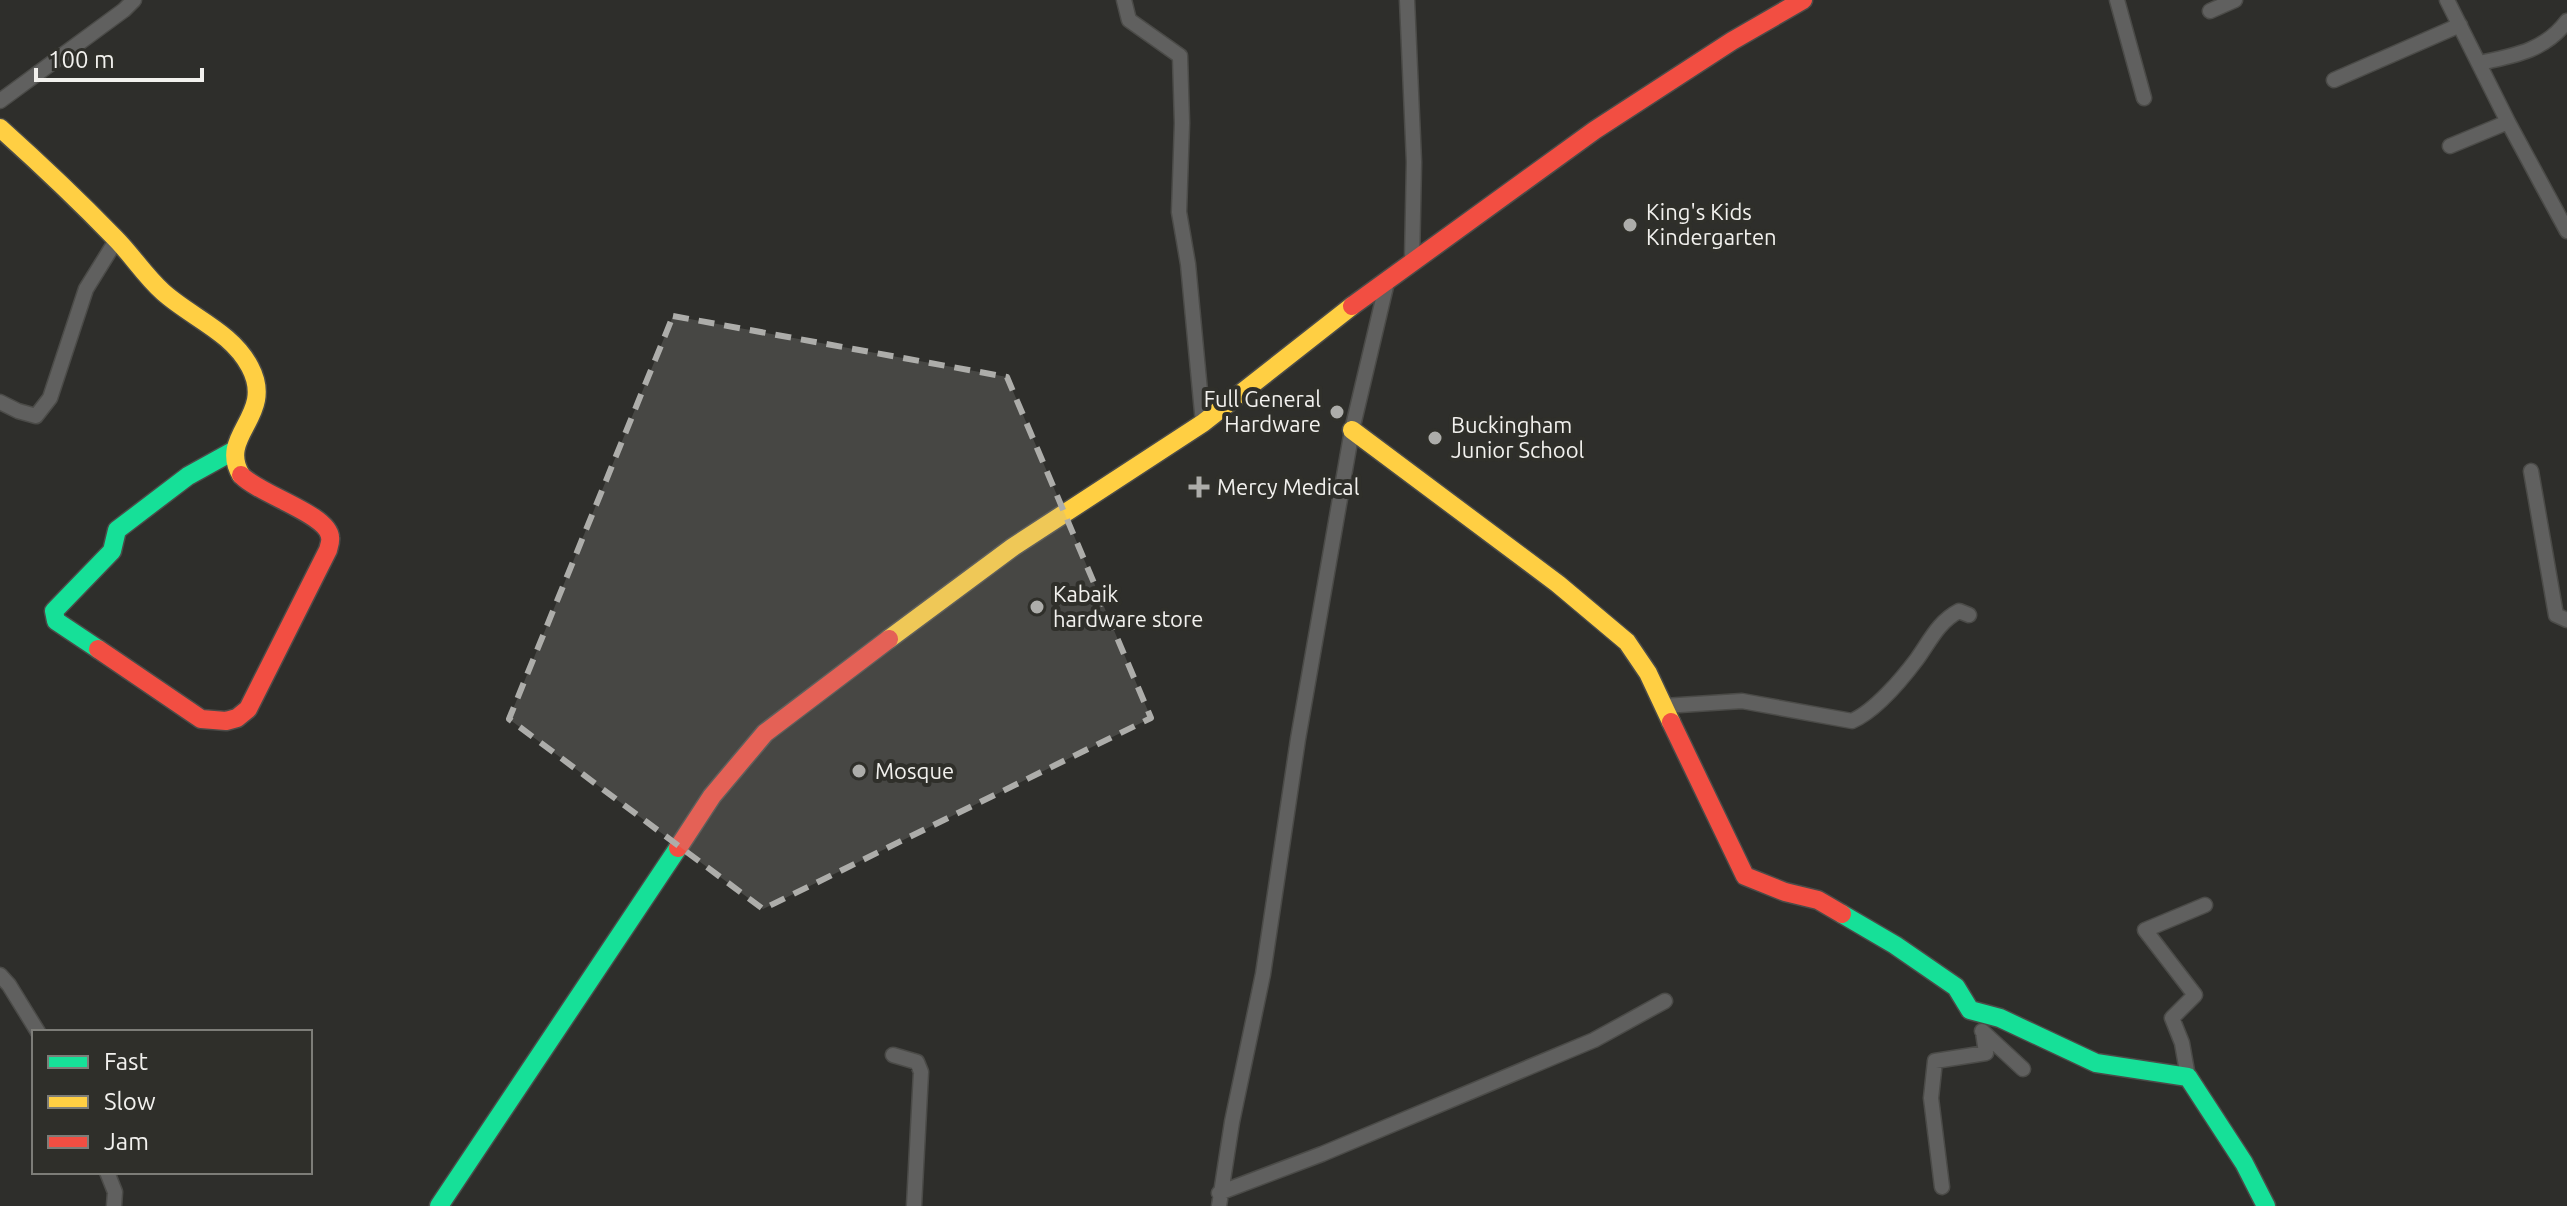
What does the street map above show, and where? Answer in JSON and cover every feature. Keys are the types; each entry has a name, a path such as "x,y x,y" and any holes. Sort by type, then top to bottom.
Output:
{"street":[{"path":"0,101 134,0"},
{"path":"1124,0 1129,20 1180,56 1182,123 1179,212 1188,264 1203,423"},
{"path":"1407,0 1414,162 1412,261"},
{"path":"439,1206 712,796 765,733 1013,547 1203,423 1388,278 1595,130 1732,41 1803,0"},
{"path":"2117,0 2144,98"},
{"path":"2210,11 2235,0"},
{"path":"2447,0 2567,231"},
{"path":"2479,63 2529,52 2561,29 2567,21"},
{"path":"2334,80 2460,25"},
{"path":"2450,146 2508,122"},
{"path":"0,128 117,239 163,292 239,348 257,382 256,406 237,440 236,465 246,480 280,501 318,518 325,524 331,539 248,709 237,720 222,722 201,719 56,621 54,611 112,551 117,530 188,476 235,450"},
{"path":"0,402 36,416 43,409 50,398 86,289 117,239"},
{"path":"1219,1200 1263,974 1298,739 1352,430 1388,278"},
{"path":"1352,430 1558,584 1627,642 1648,673 1745,876 1785,892 1818,900 1895,945 1956,987 1983,1032 2023,1069"},
{"path":"2531,471 2556,615 2567,620"},
{"path":"1664,706 1742,701 1852,721 1890,690 1946,618 1959,611 1969,615"},
{"path":"2205,905 2145,930 2195,995 2172,1018 2182,1043 2188,1077 2237,1152 2266,1206"},
{"path":"0,975 37,1030"},
{"path":"1219,1200 1594,1040 1665,1001"},
{"path":"1970,1010 2000,1018 2096,1063 2188,1077"},
{"path":"1942,1187 1931,1098 1935,1061 1986,1053 1983,1032"},
{"path":"893,1055 910,1059 920,1066 914,1206"},
{"path":"108,1174 115,1192 114,1206"}],"highlighted area":[{"path":"673,316 1007,377 1151,718 763,909 509,719"}],"traffic: fast":[{"path":"98,649 56,621 54,611 112,551 117,530 188,476 235,450"},
{"path":"439,1206 678,848"},
{"path":"1842,914 1895,945 1956,987 1970,1010 2000,1018 2096,1063 2188,1077 2244,1163 2266,1206"}],"traffic: slow":[{"path":"0,128 101,224 163,292 222,335 242,355 256,384 256,399 236,448 241,475"},
{"path":"889,639 1013,547 1203,423 1352,306"},
{"path":"1352,430 1558,584 1627,642 1648,673 1671,722"}],"traffic: jam":[{"path":"1352,306 1595,130 1732,41 1803,0"},
{"path":"98,649 201,719 226,721 237,718 248,709 328,550 330,539 318,520 241,475"},
{"path":"678,848 712,796 765,733 889,639"},
{"path":"1671,722 1745,876 1785,892 1818,900 1842,914"}],"place":[{"name":"King's Kids Kindergarten","path":"1630,225"},
{"name":"Full General Hardware","path":"1337,412"},
{"name":"Buckingham Junior School","path":"1435,438"},
{"name":"Mercy Medical","path":"1199,487"},
{"name":"Kabaik hardware store","path":"1037,607"},
{"name":"Mosque","path":"859,771"}]}
